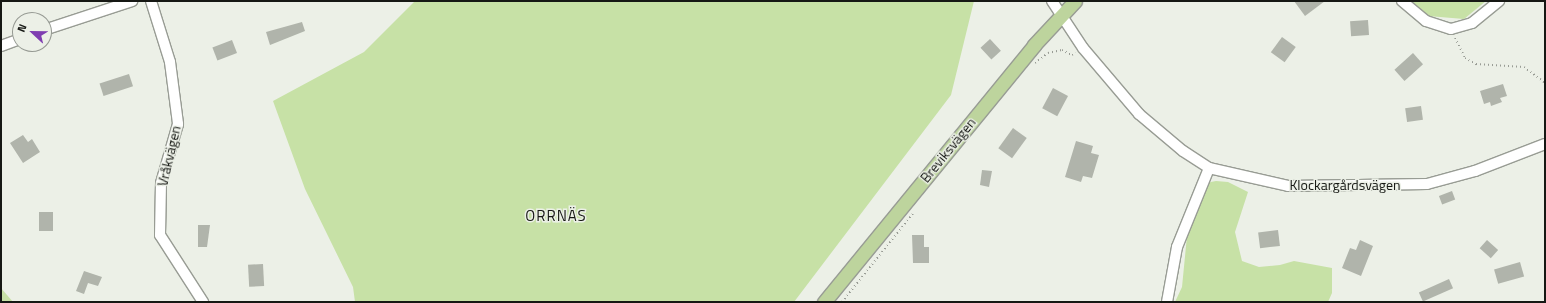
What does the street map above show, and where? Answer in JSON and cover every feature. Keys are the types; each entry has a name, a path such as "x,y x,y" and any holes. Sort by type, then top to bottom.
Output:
{"main road":[{"name":"Breviksvägen","path":"824,302 1034,45 1062,18 1075,1"}],"street":[{"path":"52,27 132,1"},
{"name":"Vråkvägen","path":"151,1 170,62 178,124 161,184 160,235 203,302"},
{"name":"Klockargårdsvägen","path":"1052,1 1083,48 1138,114 1183,151 1210,168 1288,186 1426,184 1475,171 1545,144"},
{"path":"1402,1 1426,21 1451,30 1472,23 1498,1"},
{"path":"1,46 12,42"},
{"path":"1167,302 1177,247 1210,168"}],"path":[{"path":"1451,30 1465,58 1476,64 1524,66 1545,83"},
{"path":"1034,64 1048,53 1062,50 1072,55 1083,48"},
{"path":"842,302 918,207"}],"green space":[{"path":"415,1 974,1 951,95 794,302 355,302 353,287 305,189 273,101 364,52"},
{"path":"1411,1 1486,1 1464,19 1428,16"},
{"path":"1216,181 1228,182 1248,192 1235,232 1242,261 1259,267 1280,265 1294,261 1332,268 1332,293 1328,302 1175,302 1182,287 1187,236 1206,183"},
{"path":"1,288 13,302 1,302"}],"building":[{"path":"1294,1 1325,1 1305,16"},
{"path":"1368,20 1369,35 1351,36 1350,21"},
{"path":"302,22 305,31 270,45 266,32"},
{"path":"1282,37 1296,47 1285,62 1271,52"},
{"path":"990,39 1001,51 991,60 980,48"},
{"path":"232,40 237,53 217,61 212,48"},
{"path":"1413,53 1423,64 1404,81 1394,70"},
{"path":"129,74 133,86 104,96 100,84"},
{"path":"1503,84 1507,96 1500,98 1502,102 1491,106 1490,102 1484,104 1480,91"},
{"path":"1053,88 1068,96 1057,116 1042,108"},
{"path":"1421,106 1423,120 1407,122 1405,108"},
{"path":"1013,128 1027,138 1012,158 998,148"},
{"path":"23,135 28,142 32,139 40,152 23,163 10,143"},
{"path":"1076,141 1093,146 1091,153 1099,155 1092,178 1083,176 1081,182 1065,177"},
{"path":"982,170 992,171 989,187 980,185"},
{"path":"1452,191 1455,199 1442,204 1439,196"},
{"path":"39,212 53,212 53,231 39,231"},
{"path":"198,225 210,225 207,247 198,247"},
{"path":"1278,230 1280,246 1260,248 1258,232"},
{"path":"912,235 924,235 924,247 929,247 929,263 913,263"},
{"path":"1360,240 1373,246 1361,276 1342,268 1350,248 1356,250"},
{"path":"1487,240 1498,250 1491,258 1480,248"},
{"path":"1520,262 1524,276 1498,284 1494,269"},
{"path":"263,264 264,286 249,287 248,265"},
{"path":"84,271 102,277 98,286 88,283 84,294 76,291"},
{"path":"1449,279 1453,288 1423,302 1419,292"}],"district":[{"name":"ORRNÄS","path":"556,216"}]}
